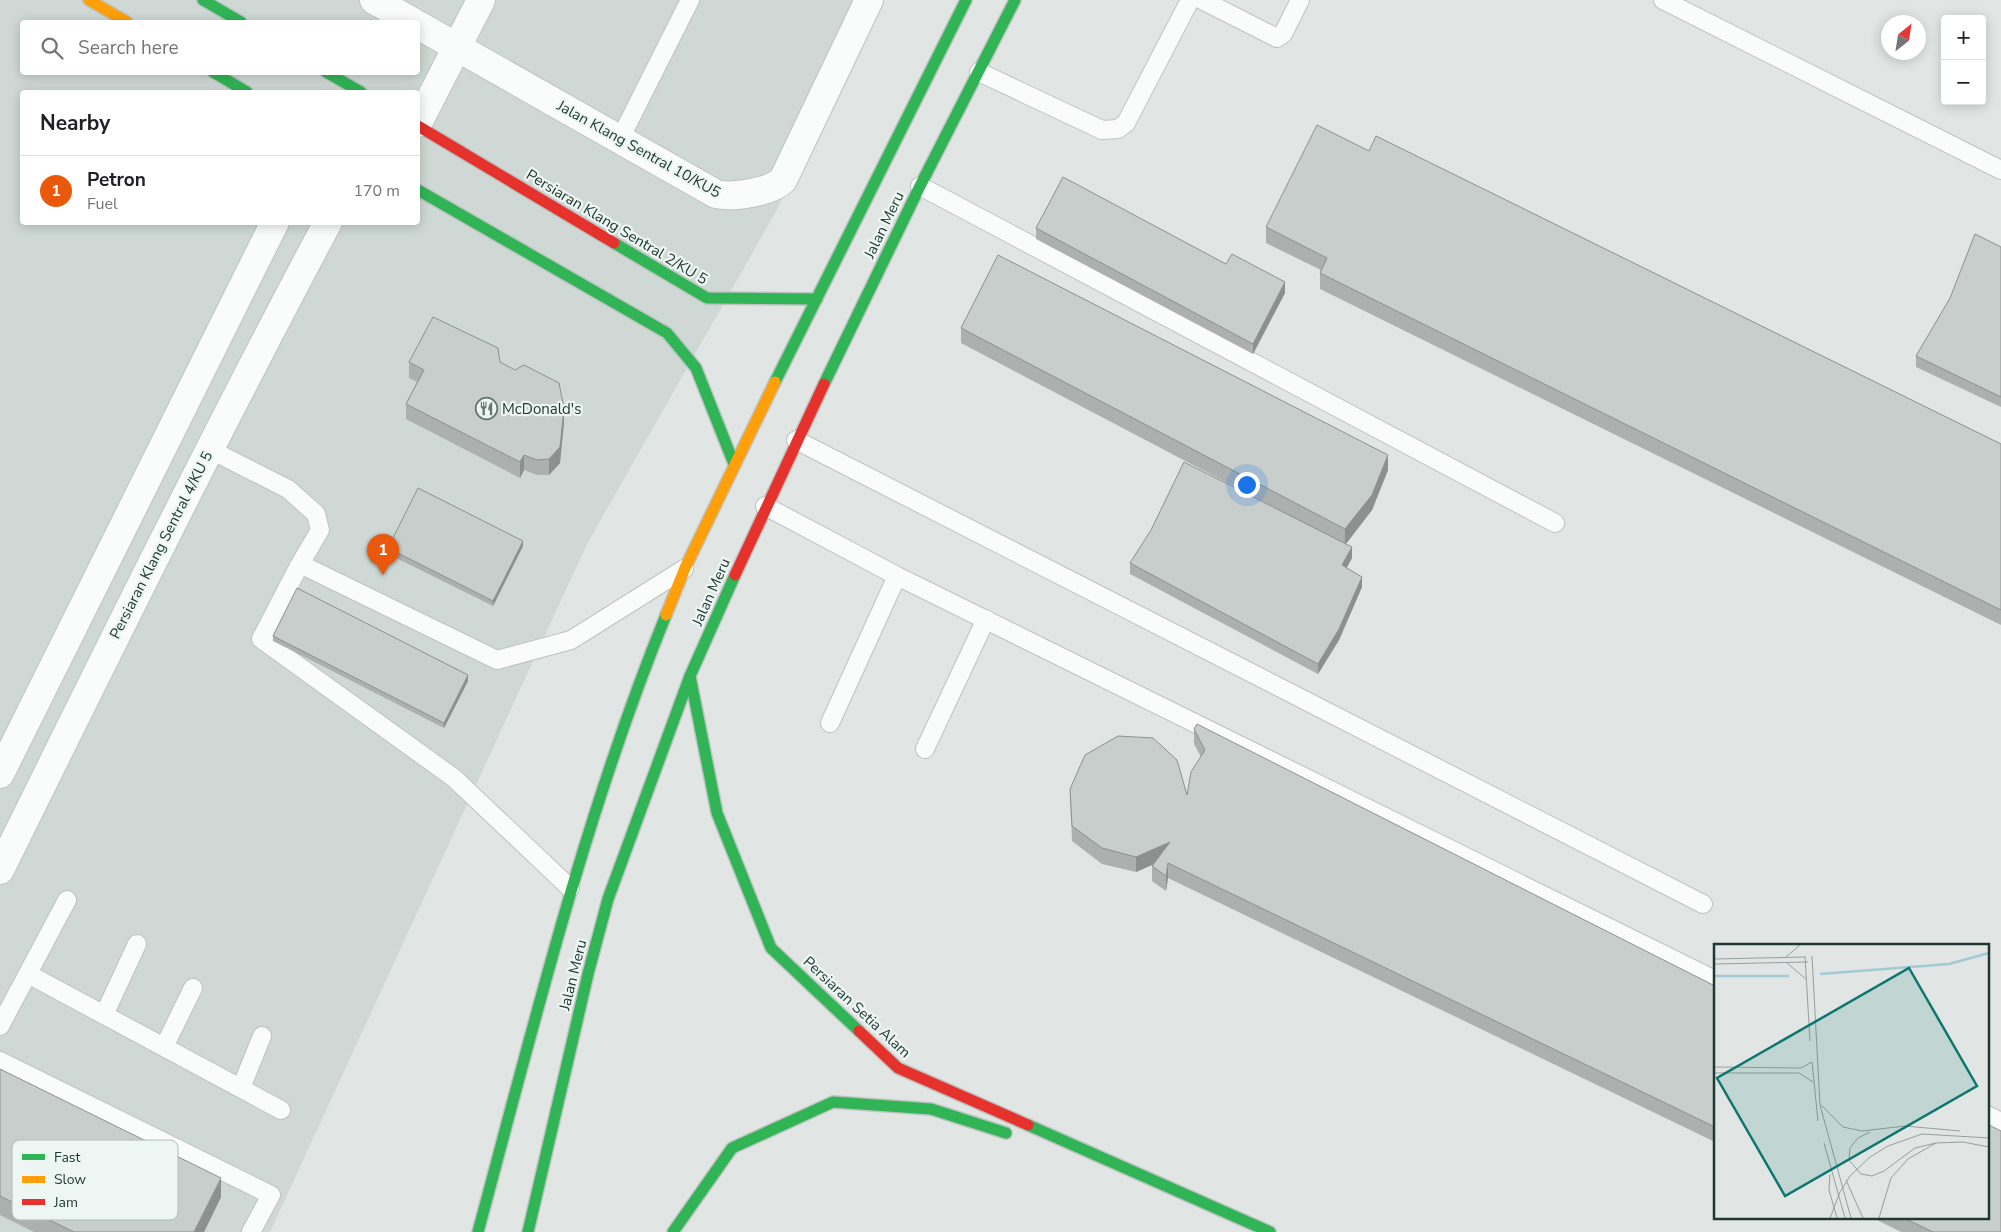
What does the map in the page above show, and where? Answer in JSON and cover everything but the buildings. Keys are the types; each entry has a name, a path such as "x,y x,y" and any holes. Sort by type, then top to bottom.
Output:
{"main road":[{"path":"89,0 116,11 125,20"},
{"path":"203,0 238,20"},
{"name":"Jalan Meru","path":"478,1232 570,888 643,671 685,568 734,464 966,0"},
{"name":"Jalan Meru","path":"528,1232 588,974 608,899 690,676 796,440 920,186 1015,0"},
{"path":"218,75 244,90"},
{"path":"332,80 355,90"},
{"name":"Persiaran Klang Sentral 2/KU 5","path":"420,126 707,298 817,299"},
{"path":"420,191 667,333 696,368 734,464"},
{"name":"Persiaran Setia Alam","path":"690,676 717,813 772,948 898,1068 1270,1232"},
{"path":"673,1232 732,1148 833,1102 931,1109 1016,1136"},
{"path":"1035,1142 1139,1175"},
{"path":"471,1232 482,1214"}],"street":[{"path":"374,0 409,20"},
{"path":"420,121 481,0"},
{"name":"Jalan Klang Sentral 10/KU5","path":"420,26 716,194 728,197 777,186 783,180 869,0"},
{"path":"0,774 273,225"},
{"name":"Persiaran Klang Sentral 4/KU 5","path":"0,870 126,613 326,225"},
{"path":"89,592 126,613"}],"lane":[{"path":"620,139 690,0"},
{"path":"979,72 1102,130 1118,129 1126,122 1190,0"},
{"path":"1202,0 1278,38 1283,34 1300,0"},
{"path":"1663,0 2001,170"},
{"path":"920,186 1555,523"},
{"path":"796,440 1703,904"},
{"path":"210,449 288,489 316,514 320,530 261,638 454,778 570,888"},
{"path":"765,506 897,576 1714,980"},
{"path":"300,564 497,660 571,640 685,568"},
{"path":"830,723 897,576"},
{"path":"925,749 986,620"},
{"path":"0,1026 67,900"},
{"path":"104,1015 137,944"},
{"path":"28,974 281,1110"},
{"path":"164,1047 193,988"},
{"path":"241,1088 262,1036"},
{"path":"0,1061 160,1140"},
{"path":"1988,1116 2001,1122"},
{"path":"178,1149 271,1195 251,1232"}],"shaded area":[{"path":"0,0 883,0 774,215 587,544 270,1232 0,1232"}],"traffic: fast":[{"path":"203,0 238,20"},
{"path":"775,382 966,0"},
{"path":"824,384 920,186 1015,0"},
{"path":"218,75 244,90"},
{"path":"331,75 358,90"},
{"path":"420,191 667,333 696,368 734,464"},
{"path":"614,243 707,298 817,299"},
{"path":"528,1232 588,974 608,899 690,676 735,575"},
{"path":"478,1232 541,998 586,843 610,766 666,615"},
{"path":"690,676 717,813 771,948 859,1031"},
{"path":"673,1232 732,1148 833,1102 931,1109 1006,1133"},
{"path":"1028,1125 1270,1232"}],"traffic: slow":[{"path":"89,0 124,20"},
{"path":"666,615 685,568 775,382"}],"traffic: jam":[{"path":"420,127 614,243"},
{"path":"735,575 824,384"},
{"path":"859,1031 898,1068 1028,1125"}],"place":[{"name":"McDonald's","path":"486,409"},
{"name":"Petron","path":"383,575"}]}
